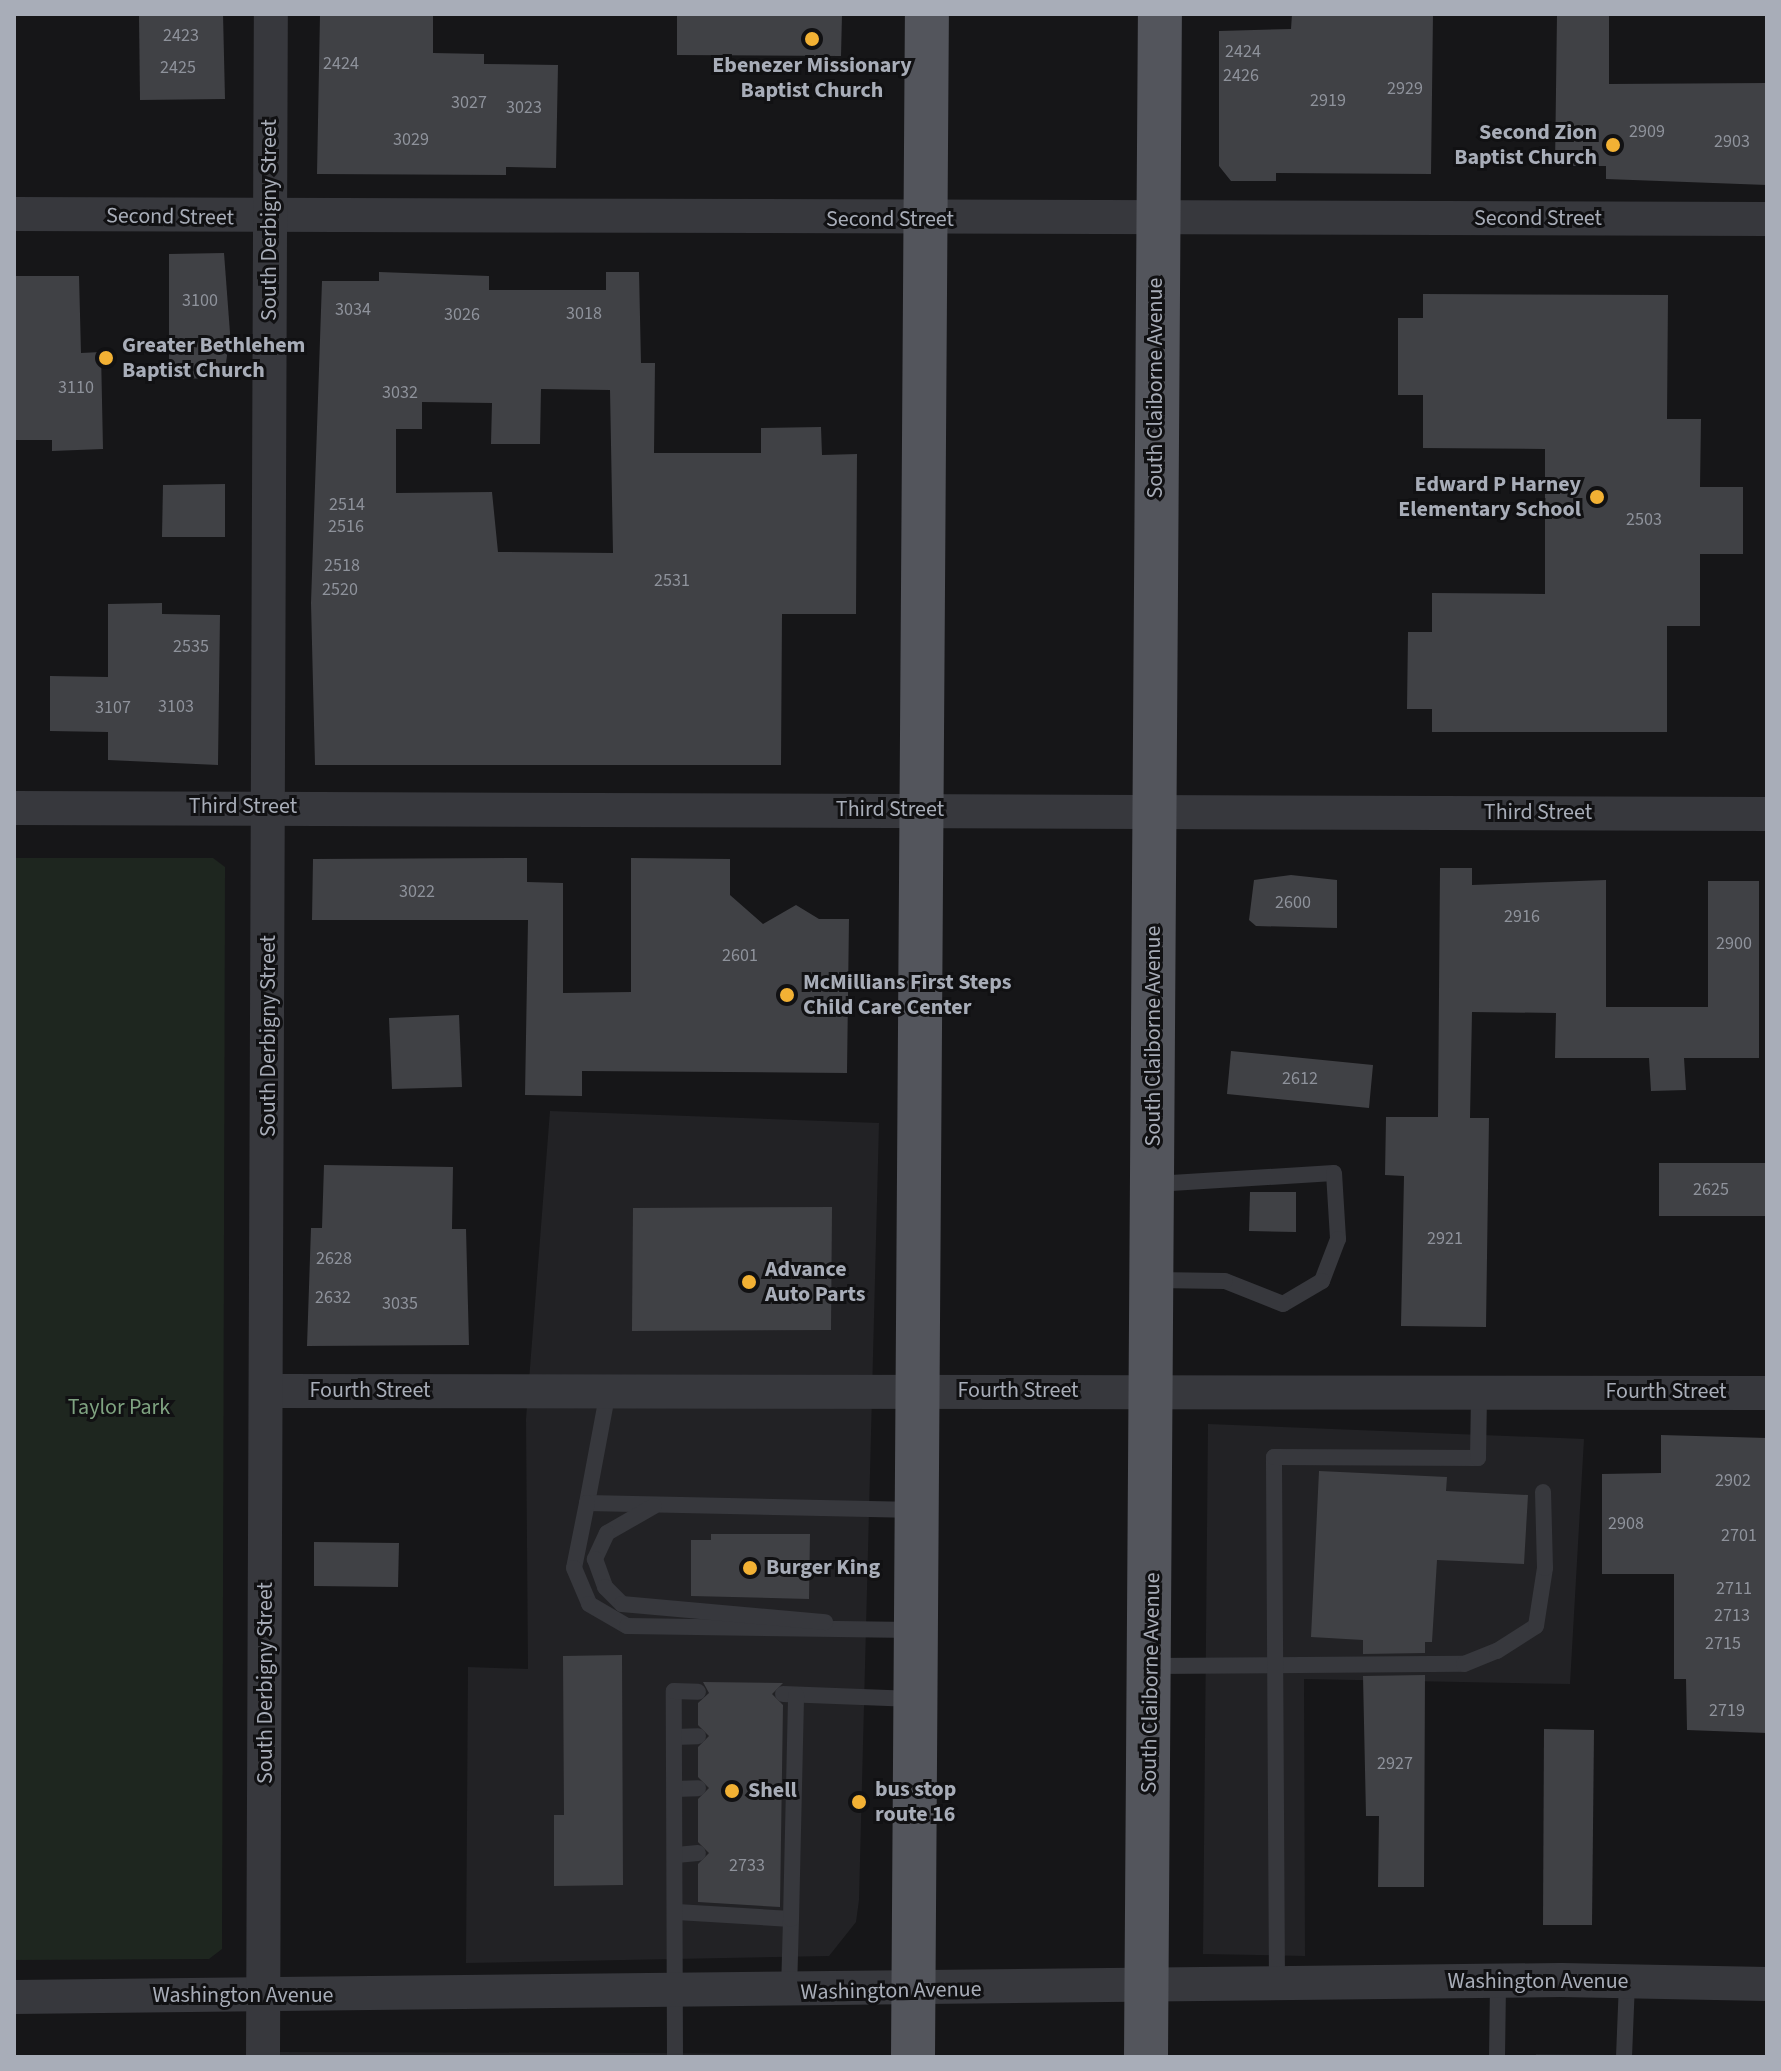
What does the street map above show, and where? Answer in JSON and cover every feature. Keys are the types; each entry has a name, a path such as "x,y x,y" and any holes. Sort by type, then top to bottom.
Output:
{"main road":[{"path":"913,2057 920,1391 927,14"},
{"name":"South Claiborne Avenue","path":"1146,2057 1156,1390 1153,810 1160,14"}],"street":[{"name":"South Derbigny Street","path":"263,2057 269,1391 271,14"},
{"name":"Second Street","path":"14,214 270,220 1767,219"},
{"name":"Third Street","path":"14,808 1767,814"},
{"name":"Fourth Street","path":"269,1391 1767,1393"},
{"name":"Washington Avenue","path":"14,1997 913,1991 1498,1981 1767,1984"}],"lane":[{"path":"1155,1184 1334,1173 1338,1239 1322,1281 1283,1304 1225,1281 1155,1280"},
{"path":"608,1391 574,1568 589,1604 627,1626 917,1630"},
{"path":"1277,1985 1274,1457 1478,1458 1479,1391"},
{"path":"1152,1666 1464,1664 1536,1626 1545,1568 1543,1492"},
{"path":"587,1503 918,1510"},
{"path":"655,1505 607,1533 595,1559 605,1587 622,1604 793,1615 854,1629"},
{"path":"675,2057 678,1993 674,1691 698,1692"},
{"path":"789,1992 790,1694 916,1699"},
{"path":"674,1737 698,1736"},
{"path":"675,1789 698,1788"},
{"path":"676,1855 698,1853"},
{"path":"677,1912 791,1919"},
{"path":"1497,2057 1498,1981"},
{"path":"1624,2057 1627,1982"}],"shaded area":[{"path":"550,1111 879,1123 859,1900 856,1922 829,1956 466,1963 468,1667 528,1669 526,1419"},
{"path":"1208,1424 1584,1439 1570,1684 1304,1679 1305,1956 1203,1954"},
{"path":"279,2052 646,2053 884,2055 279,2057"},
{"path":"1536,2054 1767,2057 1536,2057"}],"green space":[{"name":"Taylor Park","path":"14,858 213,858 225,867 222,1949 209,1959 14,1960"}],"building":[{"path":"139,14 223,14 225,99 140,100"},
{"path":"320,14 433,14 433,53 484,54 484,64 558,65 556,168 506,167 506,175 317,174"},
{"path":"677,14 842,14 841,56 677,55"},
{"path":"1292,14 1433,14 1431,174 1276,173 1276,181 1231,181 1219,166 1219,31 1291,29"},
{"path":"1557,14 1609,14 1609,84 1767,83 1767,185 1606,179 1606,166 1555,166"},
{"path":"224,253 230,333 224,378 169,379 169,254"},
{"path":"379,272 489,276 489,290 606,290 606,272 639,272 641,363 655,363 654,453 761,453 761,428 821,427 822,455 857,454 856,614 782,614 781,765 315,765 311,603 322,281 379,281","holes":["541,389 610,390 613,553 498,552 492,492 396,493 396,429 422,429 422,402 492,403 491,444 540,444"]},
{"path":"14,276 79,276 81,353 101,352 103,449 52,451 52,440 14,440"},
{"path":"1423,294 1668,295 1667,419 1701,419 1700,487 1743,487 1743,554 1700,554 1700,626 1667,626 1667,732 1432,732 1432,709 1407,709 1408,632 1432,632 1432,593 1545,594 1545,449 1423,448 1423,395 1398,395 1398,318 1423,318"},
{"path":"225,484 225,537 162,537 163,485"},
{"path":"162,603 162,614 220,615 218,765 108,760 108,732 50,731 50,676 108,677 108,604"},
{"path":"527,858 527,882 563,883 563,993 631,992 631,858 730,859 730,895 763,924 796,905 819,919 849,919 847,1073 582,1071 582,1096 525,1095 528,920 312,920 313,859"},
{"path":"1440,868 1472,868 1472,885 1606,880 1606,1007 1708,1007 1708,881 1759,881 1759,1058 1684,1058 1686,1090 1651,1091 1649,1058 1555,1058 1556,1013 1472,1012 1470,1118 1489,1118 1486,1327 1401,1326 1404,1176 1385,1175 1386,1117 1438,1117"},
{"path":"1291,875 1337,880 1337,928 1256,926 1249,920 1254,880"},
{"path":"459,1015 462,1087 392,1089 389,1018"},
{"path":"1231,1051 1373,1065 1369,1108 1227,1094"},
{"path":"1659,1163 1767,1163 1767,1216 1659,1216"},
{"path":"324,1165 453,1167 452,1229 466,1229 469,1345 307,1346 311,1228 322,1228"},
{"path":"1250,1192 1296,1192 1296,1232 1249,1231"},
{"path":"832,1207 831,1330 632,1331 633,1208"},
{"path":"1661,1435 1767,1438 1767,1733 1687,1730 1686,1679 1674,1679 1674,1574 1602,1574 1602,1474 1661,1473"},
{"path":"1319,1471 1447,1477 1446,1491 1528,1495 1524,1564 1437,1560 1432,1642 1425,1642 1425,1653 1363,1654 1363,1640 1311,1637"},
{"name":"Burger King","path":"711,1534 810,1534 809,1599 691,1596 691,1540 711,1540"},
{"path":"314,1542 399,1543 398,1587 314,1586"},
{"path":"622,1655 623,1885 554,1886 554,1815 564,1815 563,1656"},
{"path":"1425,1675 1424,1887 1378,1887 1379,1816 1366,1816 1363,1676"},
{"path":"703,1682 783,1683 772,1694 783,1705 780,1907 698,1902 698,1864 709,1853 698,1842 698,1799 709,1788 698,1777 698,1747 709,1736 698,1725 698,1703 709,1693"},
{"path":"1544,1729 1594,1730 1592,1925 1543,1925"}],"place":[{"name":"Ebenezer Missionary Baptist Church","path":"812,39"},
{"name":"Second Zion Baptist Church","path":"1613,145"},
{"name":"Greater Bethlehem Baptist Church","path":"106,358"},
{"name":"Edward P Harney Elementary School","path":"1597,497"},
{"name":"McMillians First Steps Child Care Center","path":"787,995"},
{"name":"Advance Auto Parts","path":"749,1282"},
{"name":"Burger King","path":"750,1568"},
{"name":"Shell","path":"732,1791"},
{"name":"bus stop route 16","path":"859,1802"}]}
